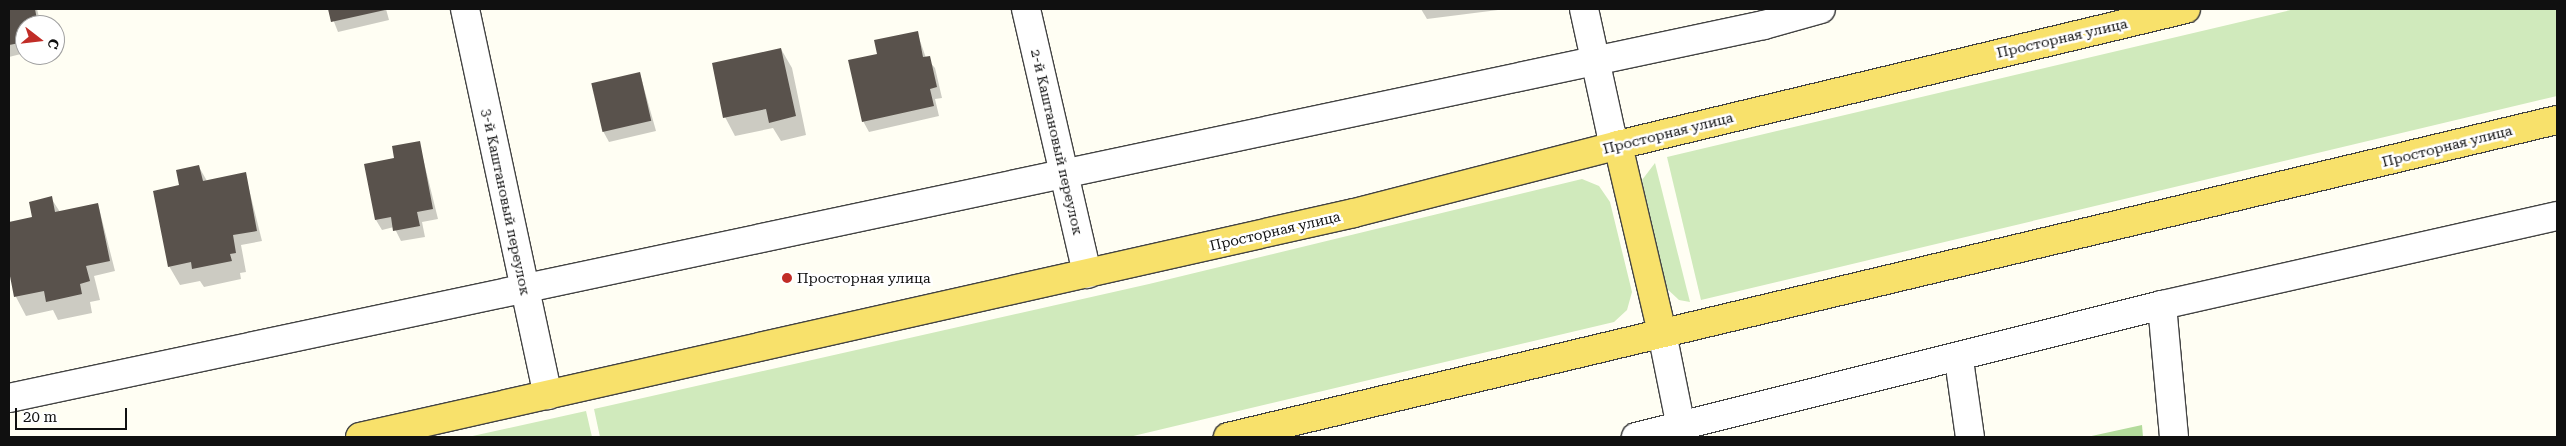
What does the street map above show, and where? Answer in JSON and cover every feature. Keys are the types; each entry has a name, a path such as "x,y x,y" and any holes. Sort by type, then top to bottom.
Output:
{"main road":[{"name":"Просторная улица","path":"360,437 1354,213 1618,144 2157,12 2186,9"},
{"name":"Просторная улица","path":"1228,437 2557,120"},
{"path":"1618,144 1662,334"}],"street":[{"name":"3-й Каштановый переулок","path":"465,9 548,395"},
{"name":"2-й Каштановый переулок","path":"1026,9 1087,274"},
{"path":"1584,9 1595,60 1618,144"},
{"path":"9,398 1595,60 1820,9"},
{"path":"1636,437 1959,360 2162,305 2557,216"},
{"path":"2162,305 2174,437"},
{"path":"1662,334 1681,427"},
{"path":"1959,360 1970,437"}],"green space":[{"path":"2295,9 2557,9 2557,96 1701,300 1667,157"},
{"path":"1655,163 1690,302 1679,300 1665,287 1642,180"},
{"path":"1582,179 1599,186 1610,202 1632,292 1627,310 1614,322 1129,437 600,437 594,409 1149,284"},
{"path":"586,411 592,437 468,437"},
{"path":"2142,425 2143,437 2087,437"}],"building":[{"path":"9,9 35,9 36,15 15,15 15,44 9,45"},
{"path":"328,9 385,9 385,10 331,22"},
{"path":"918,31 923,57 930,56 937,87 930,89 934,106 862,122 848,60 877,54 874,40"},
{"path":"781,48 796,116 769,123 766,109 723,118 712,63"},
{"path":"640,72 651,121 603,132 591,83"},
{"path":"420,141 433,209 417,212 420,226 393,231 391,217 375,220 364,164 394,158 392,146"},
{"path":"199,165 203,181 246,172 257,231 233,235 236,253 230,254 232,261 192,269 191,262 168,267 153,191 179,185 176,170"},
{"path":"52,196 55,212 98,203 110,261 86,266 90,281 80,284 82,294 46,302 44,291 14,297 9,271 9,222 32,217 29,202"}],"place":[{"name":"Просторная улица","path":"787,278"}]}
